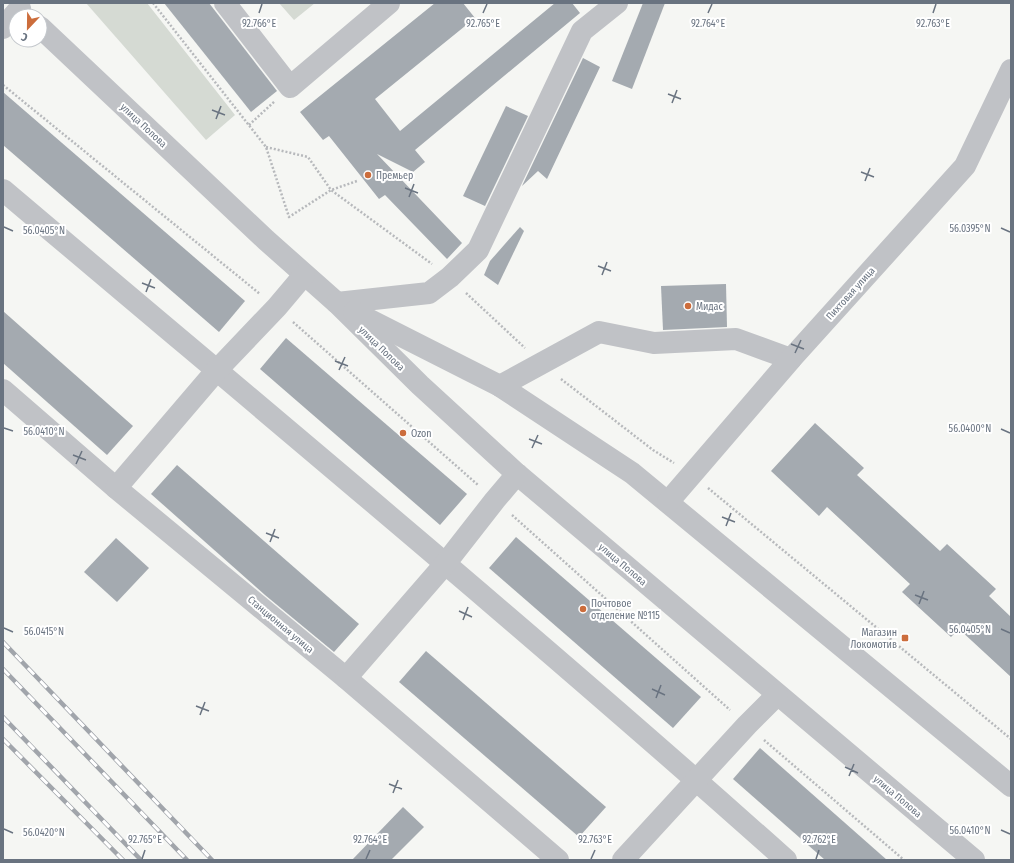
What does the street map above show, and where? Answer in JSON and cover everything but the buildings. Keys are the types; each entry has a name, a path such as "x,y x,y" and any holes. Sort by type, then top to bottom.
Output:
{"street":[{"path":"225,3 290,87 388,3"},
{"path":"337,303 429,293 450,277 478,250 582,31 617,3"},
{"name":"улица Попова","path":"48,35 304,276 337,303 420,385 517,474 974,860"},
{"name":"Пихтовая улица","path":"668,502 790,359 965,166 1011,70"},
{"path":"3,190 445,564 697,780 786,860"},
{"path":"116,488 216,371 277,307 304,276"},
{"name":"улица Попова","path":"337,303 500,386 632,473 1011,786"},
{"path":"500,386 599,332 654,343 736,339 790,359"},
{"name":"Станционная улица","path":"3,390 116,488 346,678 558,860"},
{"path":"346,678 445,564 517,474"},
{"path":"623,860 747,725 777,695"}],"path":[{"path":"153,3 266,147 289,217 331,190 357,181"},
{"path":"3,85 277,307 747,725 904,860"},
{"path":"249,125 290,87"},
{"path":"266,147 308,157 331,190 450,277 542,364 653,450 691,474 1011,739"}],"shaded area":[{"path":"86,3 147,3 235,115 206,140"},
{"path":"279,3 315,3 294,20"}],"railway":[{"path":"3,642 212,860"},
{"path":"3,669 187,860"},
{"path":"3,717 141,860"},
{"path":"3,739 123,860"}],"place":[{"name":"Премьер","path":"368,175"},
{"name":"Мидас","path":"688,306"},
{"name":"Ozon","path":"403,433"},
{"name":"Почтовое отделение №115","path":"583,609"},
{"name":"Магазин Локомотив","path":"905,638"}]}
